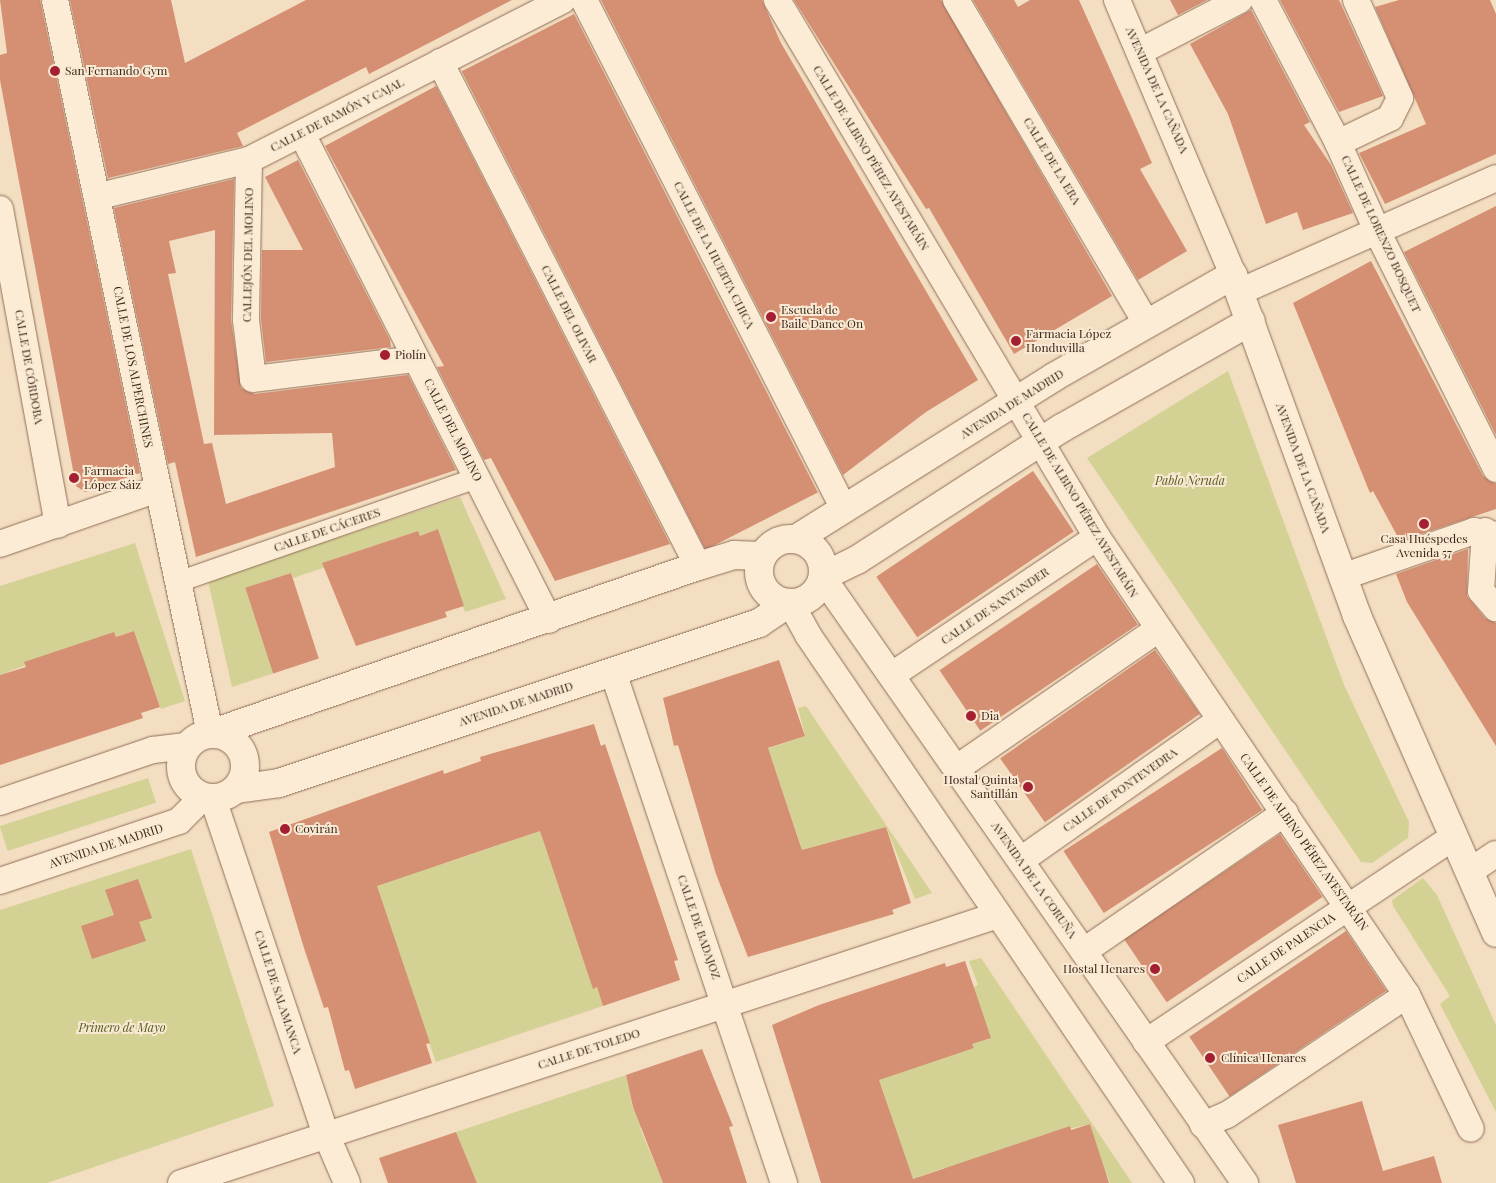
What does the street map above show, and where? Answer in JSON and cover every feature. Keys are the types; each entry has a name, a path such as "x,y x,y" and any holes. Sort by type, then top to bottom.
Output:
{"street":[{"name":"CALLE DE LOS ALPERCHINES","path":"55,0 99,196 158,489 212,733"},
{"name":"CALLE DE RAMÓN Y CAJAL","path":"99,196 249,160 563,0"},
{"name":"CALLE DE LA HUERTA CHICA","path":"584,0 844,510"},
{"name":"CALLE DE ALBINO PÉREZ AYESTARÁIN","path":"778,0 1097,537 1219,721 1350,904 1407,995 1471,1130"},
{"name":"CALLE DE LA ERA","path":"956,0 1146,323"},
{"name":"AVENIDA DE LA CAÑADA","path":"1117,0 1141,51 1251,321 1342,578 1452,838 1496,933"},
{"path":"1141,51 1240,0"},
{"name":"CALLE DE LORENZO BOSQUET","path":"1263,0 1338,142 1378,234 1496,469"},
{"path":"1338,142 1390,118 1400,98 1356,0"},
{"name":"CALLE DEL OLIVAR","path":"440,62 698,566"},
{"name":"CALLE DEL MOLINO","path":"302,134 549,620"},
{"name":"CALLEJÓN DEL MOLINO","path":"249,160 246,320 254,379 416,359"},
{"path":"1236,284 1378,234 1496,178"},
{"name":"CALLE DE CÓRDOBA","path":"0,209 58,525"},
{"name":"AVENIDA DE MADRID","path":"796,539 1016,401 1146,323 1236,284"},
{"path":"823,577 818,553 796,539 775,543 762,556 759,568 763,587 777,600 790,604 809,598 823,577 857,560 1041,441 1251,321"},
{"name":"CALLE DE CÁCERES","path":"178,582 477,478"},
{"path":"0,544 158,489"},
{"path":"1342,578 1474,531 1491,533 1481,591 1496,608"},
{"name":"CALLE DE SANTANDER","path":"892,675 1097,537"},
{"path":"0,802 153,750 186,746 212,733 549,620 698,566 734,555 762,556"},
{"name":"AVENIDA DE LA CORUÑA","path":"823,577 1245,1183"},
{"name":"AVENIDA DE MADRID","path":"0,881 179,821 218,795 278,783 613,672 759,623 790,604"},
{"path":"790,604 808,635 1182,1183"},
{"path":"957,768 1157,630"},
{"name":"CALLE DE BADAJOZ","path":"613,672 784,1183"},
{"name":"CALLE DE PONTEVEDRA","path":"1020,860 1219,721"},
{"path":"186,746 183,776 218,795 245,770 242,750 232,740 212,733"},
{"name":"CALLE DE SALAMANCA","path":"218,795 326,1134 346,1183"},
{"path":"1084,951 1285,813"},
{"name":"CALLE DE PALENCIA","path":"1146,1042 1350,904 1452,838"},
{"path":"1469,872 1496,854"},
{"name":"CALLE DE TOLEDO","path":"181,1183 998,915"},
{"path":"1203,1125 1227,1115 1407,995"}],"green space":[{"name":"Pablo Neruda","path":"1228,371 1344,685 1409,822 1408,838 1372,863 1361,862 1087,458"},
{"path":"460,497 506,599 465,612 438,529 420,536 418,531 328,561 329,566 293,578 291,573 264,582 266,587 248,593 256,619 264,617 264,643 274,673 232,687 208,581"},
{"path":"135,543 185,701 161,709 151,680 143,683 143,657 134,631 116,637 114,632 0,675 0,586"},
{"path":"806,706 932,893 915,899 886,827 807,849 800,855 801,846 771,757 764,750 805,736 798,708"},
{"path":"148,778 156,803 8,851 0,826"},
{"path":"543,826 542,837 593,988 597,987 603,1006 436,1062 372,883 446,863 534,833"},
{"name":"Primero de Mayo","path":"191,849 274,1106 47,1183 0,1183 0,910"},
{"path":"1423,878 1437,895 1496,1025 1496,1112 1440,1004 1450,996 1393,906 1392,900"},
{"path":"981,958 1132,1183 1110,1183 1106,1173 1098,1175 1098,1150 1090,1124 1043,1135 946,1172 944,1168 918,1177 919,1181 913,1183 881,1085 877,1086 874,1077 974,1048 972,1044 991,1038 966,991 978,985 969,961"},
{"path":"626,1075 633,1109 637,1108 644,1127 640,1128 663,1183 477,1183 456,1132"}],"building":[{"path":"0,0 40,0 140,473 85,492 76,486 0,80 0,55 7,53"},
{"path":"70,0 171,0 185,63 306,0 512,0 369,74 366,67 237,133 243,146 108,178"},
{"path":"601,0 762,0 781,43 978,380 926,412 843,475"},
{"path":"794,0 941,0 1112,296 1014,354 929,208 926,209"},
{"path":"973,0 1014,0 1018,7 1030,0 1079,0 1152,163 1140,169 1187,251 1138,280"},
{"path":"1170,0 1207,0 1178,15"},
{"path":"1280,0 1339,0 1383,96 1339,112"},
{"path":"1399,0 1490,0 1496,14 1496,154 1385,204 1359,153 1426,124 1375,7"},
{"path":"1251,10 1310,122 1304,125 1331,165 1353,213 1303,230 1297,212 1266,224 1228,114 1190,44"},
{"path":"574,14 818,492 706,550 462,71"},
{"path":"436,86 670,544 555,581 491,458 484,460 437,367 444,366 325,146"},
{"path":"298,160 390,340 391,347 266,362 261,319 262,250 303,250 265,177"},
{"path":"234,179 231,320 241,388 255,394 408,375 456,470 196,557 175,462 168,464 114,208","holes":["215,230 214,435 332,433 335,467 226,504 212,443 204,444 168,274 176,273 169,241"]},
{"path":"1496,206 1496,435 1404,252"},
{"path":"1371,261 1483,476 1496,484 1496,509 1400,541 1373,491 1370,493 1293,303"},
{"path":"1033,471 1074,532 917,637 876,577"},
{"path":"438,529 464,606 445,612 447,617 356,646 322,563 418,531 420,536"},
{"path":"1468,549 1467,596 1485,618 1496,623 1496,746 1407,602 1396,574"},
{"path":"1097,564 1138,625 980,731 939,670"},
{"path":"291,573 319,659 273,673 245,588"},
{"path":"134,631 160,707 141,713 143,718 0,765 0,675 26,667 24,662 114,632 116,637"},
{"path":"1155,650 1200,714 1045,822 1000,758"},
{"path":"779,660 805,736 768,748 802,850 886,827 911,903 892,910 894,914 748,957 716,874 678,745 674,746 663,698"},
{"path":"594,724 601,746 605,744 678,960 674,961 680,980 603,1006 597,987 593,989 540,831 377,886 430,1043 426,1044 432,1063 355,1089 349,1070 345,1071 328,1007 324,1008 269,832 443,770 444,774 481,761 480,757"},
{"path":"1222,748 1262,810 1104,913 1063,851"},
{"path":"1280,834 1322,897 1167,1002 1124,939"},
{"path":"138,879 152,918 139,922 146,941 92,959 81,926 114,915 105,890"},
{"path":"1346,931 1386,991 1230,1096 1189,1037"},
{"path":"965,961 991,1038 972,1044 974,1048 879,1080 913,1179 1070,1126 1071,1130 1090,1124 1109,1183 821,1183 772,1025 819,1005 945,963 946,967"},
{"path":"702,1049 733,1126 729,1127 747,1183 663,1183 633,1107 626,1075"},
{"path":"1362,1101 1383,1171 1434,1156 1442,1183 1296,1183 1278,1125"},
{"path":"456,1132 477,1183 388,1183 379,1158"}],"place":[{"name":"San Fernando Gym","path":"55,71"},
{"name":"Escuela de Baile Dance On","path":"771,317"},
{"name":"Farmacia López Honduvilla","path":"1016,341"},
{"name":"Piolín","path":"385,355"},
{"name":"Farmacia López Sáiz","path":"74,478"},
{"name":"Casa Huéspedes Avenida 57","path":"1424,524"},
{"name":"Dia","path":"971,716"},
{"name":"Hostal Quinta Santillán","path":"1028,787"},
{"name":"Covirán","path":"285,829"},
{"name":"Hostal Henares","path":"1155,969"},
{"name":"Clínica Henares","path":"1210,1058"}]}
